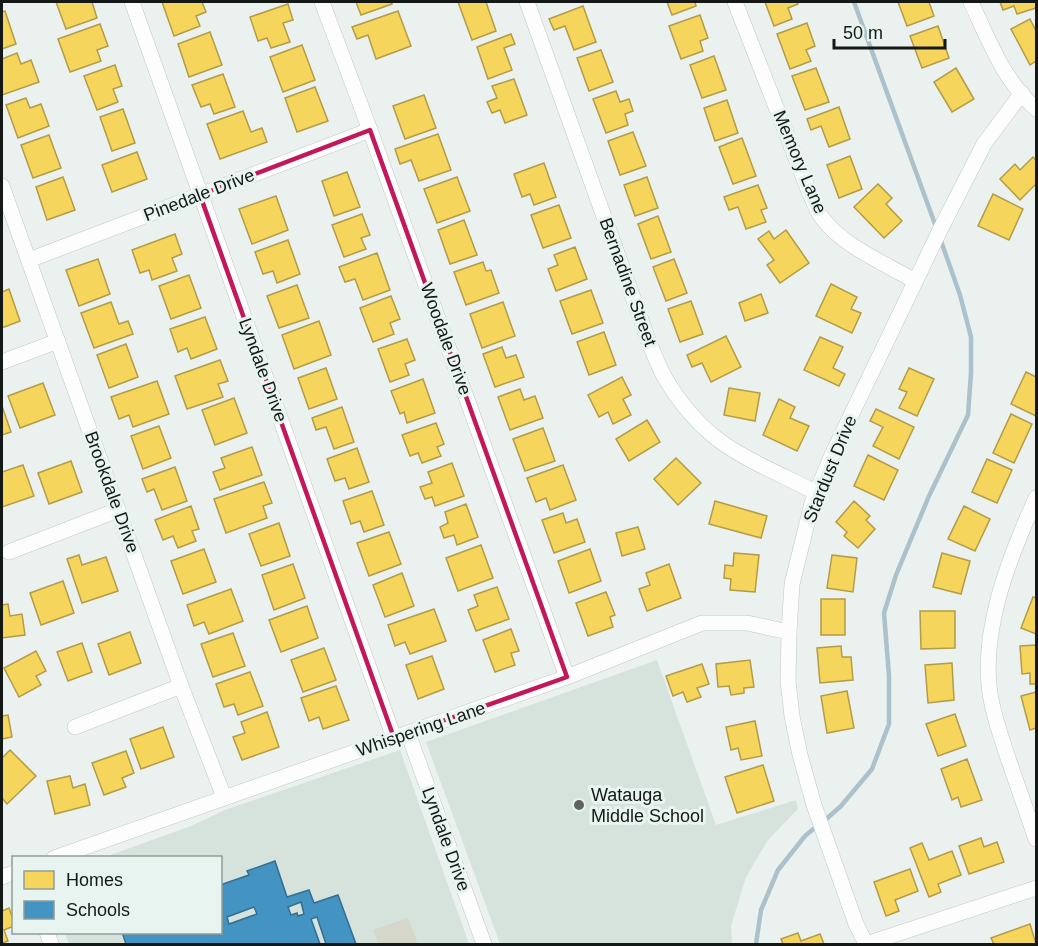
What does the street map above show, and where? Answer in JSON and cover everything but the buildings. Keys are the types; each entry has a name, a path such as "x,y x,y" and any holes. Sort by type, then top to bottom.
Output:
{"street":[{"name":"Lyndale Drive","path":"132,2 200,195 401,736 484,945"},
{"name":"Woodale Drive","path":"322,2 567,677"},
{"name":"Bernadine Street","path":"527,2 663,376 695,418 715,438 738,453 817,493"},
{"name":"Memory Lane","path":"735,2 810,194 822,218 836,233 860,250 915,281"},
{"path":"970,2 999,61 1012,82 1036,109"},
{"name":"Stardust Drive","path":"866,945 856,924 814,805 792,716 788,681 792,584 812,503 832,455 915,281 984,144 1022,93"},
{"name":"Pinedale Drive","path":"28,260 370,130"},
{"name":"Brookdale Drive","path":"2,186 181,686 224,797"},
{"path":"2,362 58,341"},
{"path":"1036,498 1018,539 997,604 990,642 988,675 994,714 1036,839"},
{"path":"9,552 118,510"},
{"name":"Whispering Lane","path":"60,856 567,677 702,623 747,623 789,632"},
{"path":"75,727 181,686"},
{"path":"866,945 1036,888"}],"highlighted area":[{"path":"370,130 567,677 394,738 200,195"}],"shaded area":[{"name":"Watauga Middle School","path":"657,660 716,825 796,800 798,809 768,840 746,877 731,926 732,944 500,944 426,742"},
{"path":"400,750 469,944 69,944 65,934 222,934 222,856 108,856 191,826 225,810"},
{"path":"408,918 418,944 378,944 373,930"}],"waterway":[{"path":"854,2 936,227"},
{"path":"824,821 841,806 872,769 889,724 889,676 884,613 896,575 929,496 968,415 971,337 960,295 940,238"},
{"path":"756,944 761,910 778,870 805,836 817,826"}],"place":[{"name":"Watauga Middle School","path":"579,805"}]}
